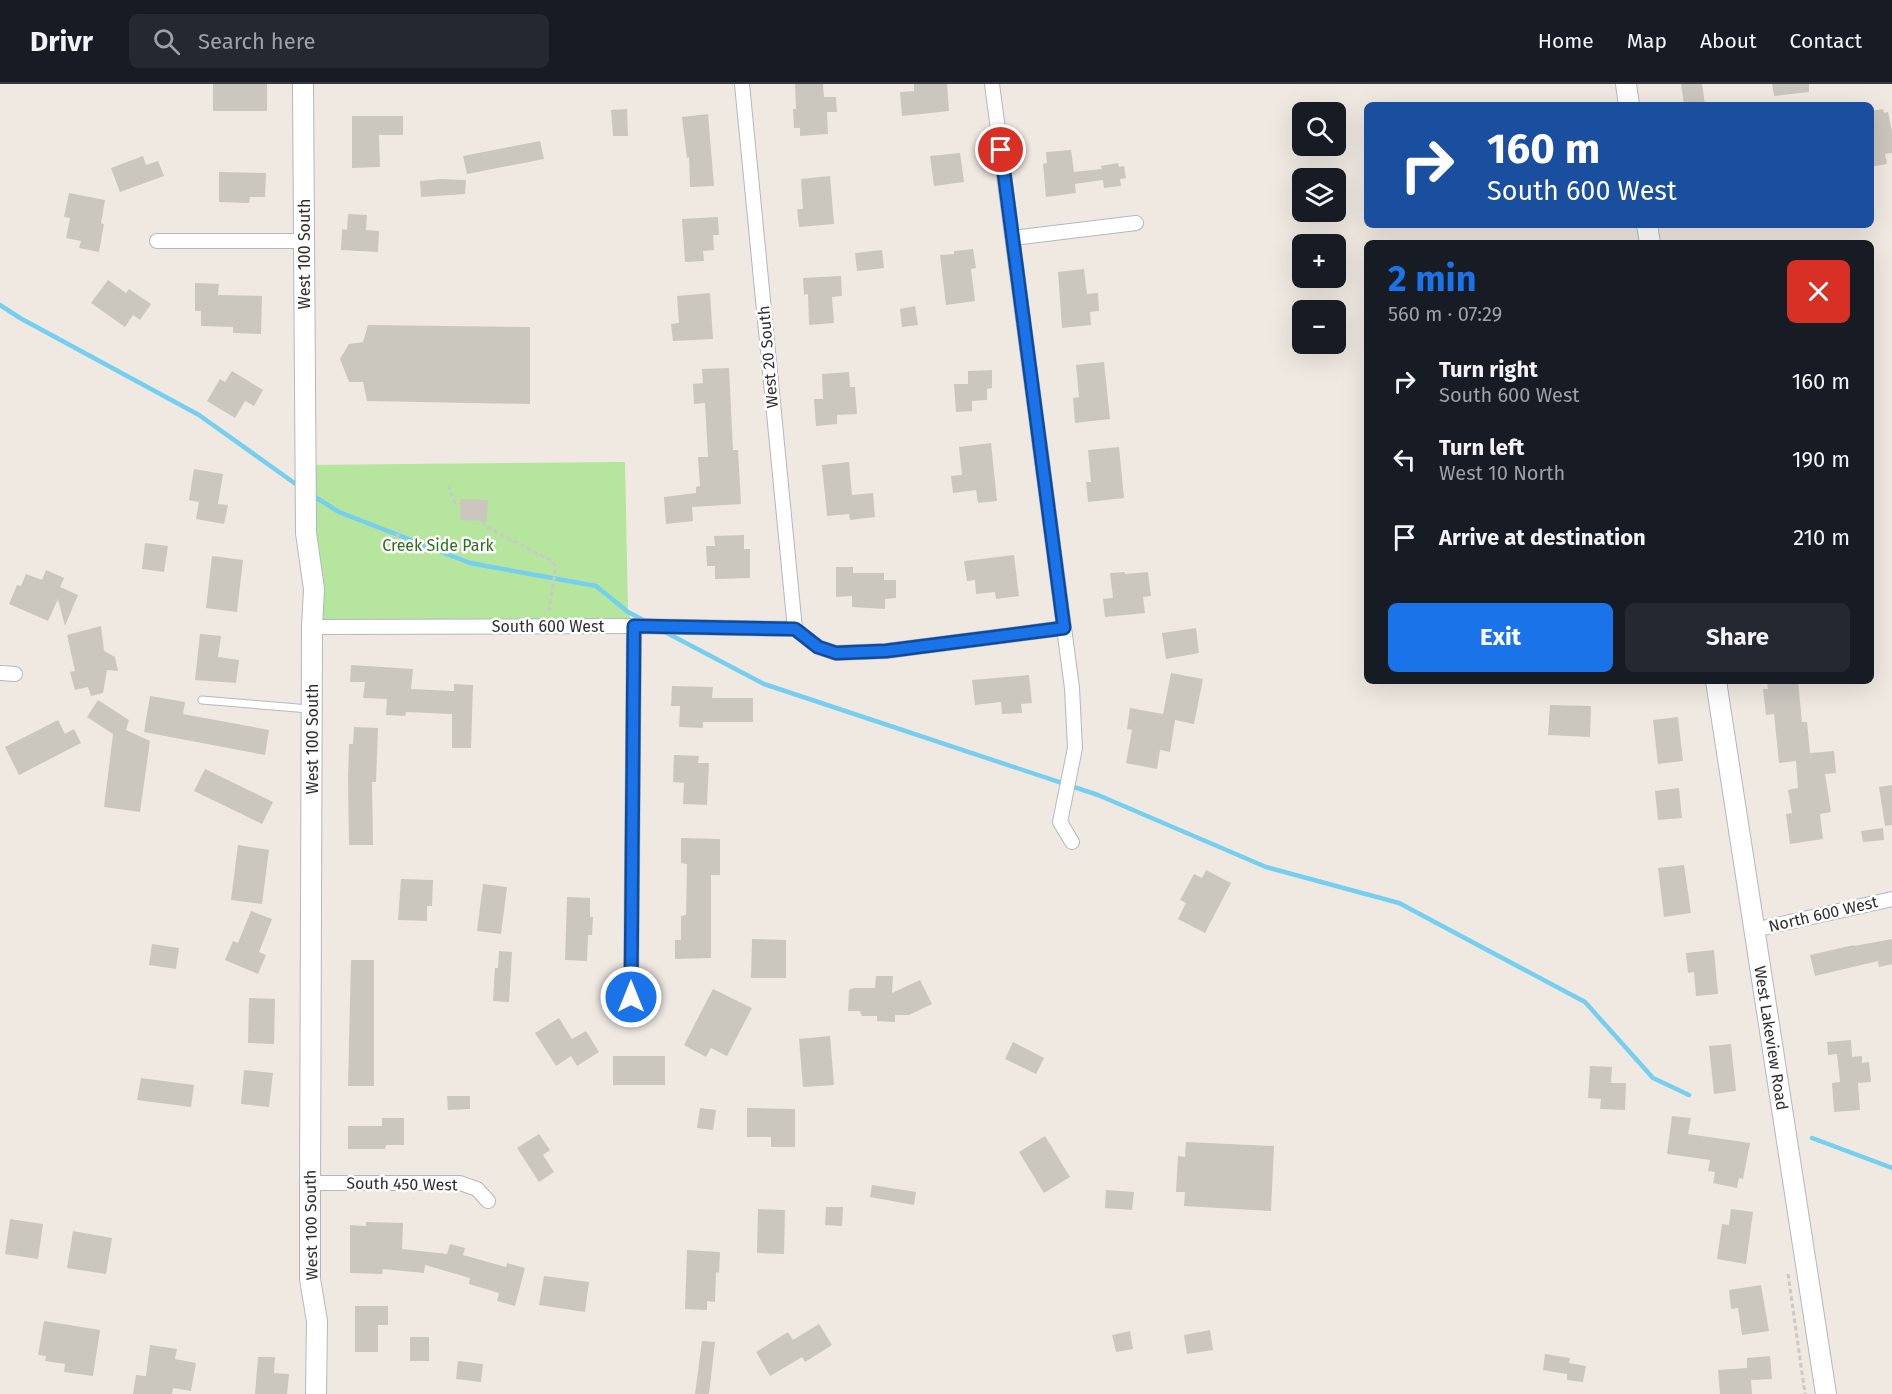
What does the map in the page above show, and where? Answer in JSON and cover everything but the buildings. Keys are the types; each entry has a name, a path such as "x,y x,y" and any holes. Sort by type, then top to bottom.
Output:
{"street":[{"name":"West 100 South","path":"303,84 306,533 314,589 310,1279 317,1321 316,1394"},
{"name":"West 20 South","path":"742,84 795,629"},
{"path":"992,84 1072,688 1075,748 1060,822 1072,842"},
{"path":"1626,84 1629,102"},
{"path":"1013,238 1136,224"},
{"path":"157,241 304,241"},
{"path":"631,997 634,626"},
{"name":"South 600 West","path":"312,627 634,626 795,629"},
{"path":"795,629 818,647 836,653 886,651 1064,628"},
{"path":"0,673 15,674"},
{"name":"West Lakeview Road","path":"1716,684 1826,1394"},
{"name":"North 600 West","path":"1754,930 1892,898"},
{"name":"South 450 West","path":"310,1183 459,1183 477,1189 488,1201"}],"lane":[{"path":"202,700 312,709"}],"path":[{"path":"449,485 455,502 460,504"},
{"path":"483,521 485,525 552,561 555,572 549,611"},
{"path":"396,546 399,529"}],"green space":[{"name":"Creek Side Park","path":"625,462 628,612 634,626 312,627 306,465"}],"waterway":[{"path":"0,305 199,415 300,487"},
{"path":"312,495 339,512 470,563 596,586 628,612 647,622"},
{"path":"665,632 764,684 1098,795 1266,867 1399,903 1585,1002 1653,1078 1689,1095"},
{"path":"1812,1138 1892,1168"}],"route":[{"path":"631,997 634,626 795,629 818,647 836,653 886,651 1064,628 1001,150"}]}
